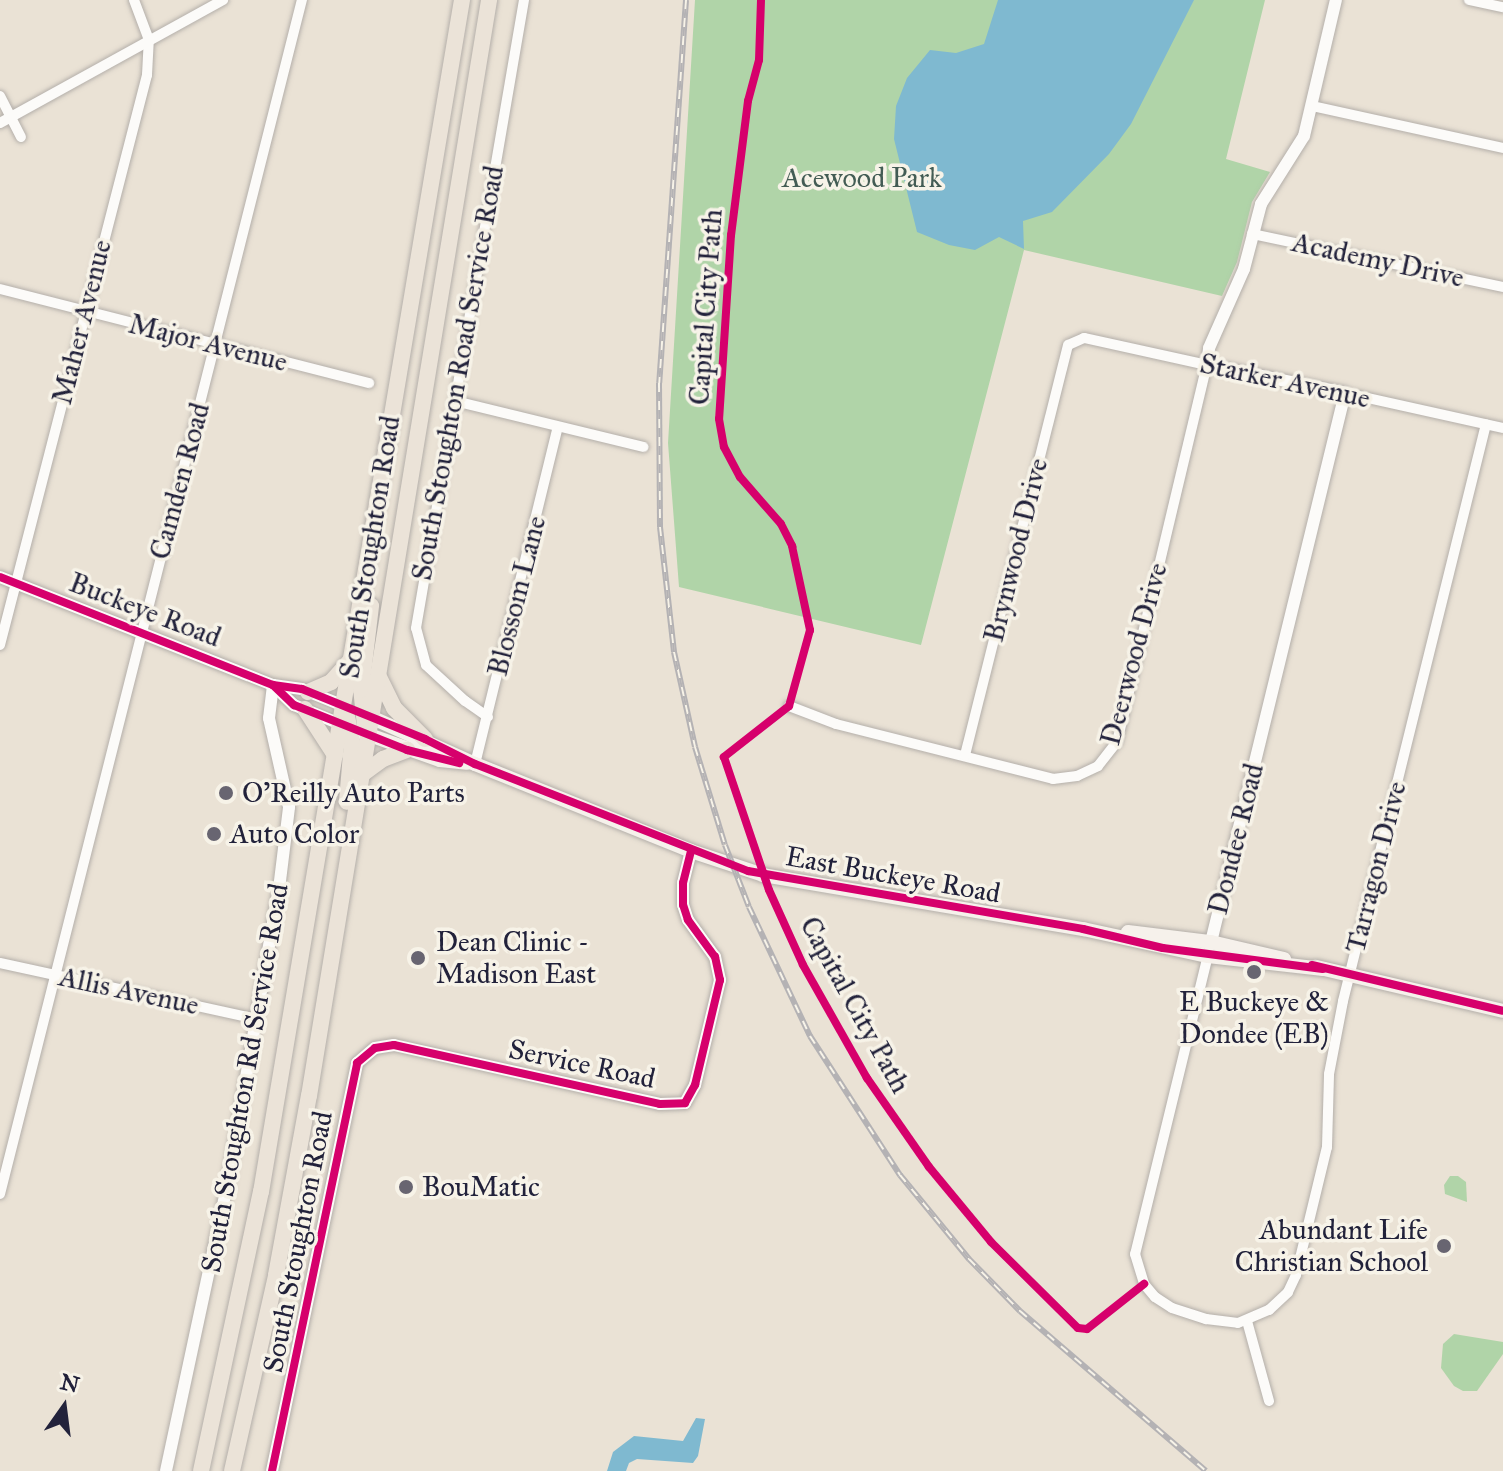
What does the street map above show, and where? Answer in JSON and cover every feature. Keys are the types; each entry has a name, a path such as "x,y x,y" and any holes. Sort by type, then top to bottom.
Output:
{"main road":[{"name":"South Stoughton Road","path":"201,1471 261,1192 335,755 346,726 344,706 351,659 462,0"},
{"name":"South Stoughton Road","path":"366,715 379,677 489,0"},
{"path":"368,735 363,663 376,572 382,473"},
{"path":"308,692 331,682 351,659"},
{"path":"379,677 394,708 425,739"},
{"name":"East Buckeye Road","path":"344,706 425,739 475,764 691,851 763,875 1323,969 1503,1011"},
{"path":"305,709 335,755"},
{"path":"326,997 323,968 348,791 346,726"},
{"name":"East Buckeye Road","path":"346,726 440,760 475,764"},
{"name":"South Stoughton Road","path":"232,1471 276,1275 326,997 368,735"},
{"path":"361,775 383,759 407,750"}],"street":[{"name":"Maher Avenue","path":"0,645 147,75 149,40 134,0"},
{"path":"0,123 223,0"},
{"name":"Camden Road","path":"0,1194 302,0"},
{"name":"South Stoughton Road Service Road","path":"488,717 435,675 426,665 417,643 423,582 524,0"},
{"path":"1207,365 1219,318 1244,269 1261,204 1304,136 1336,0"},
{"path":"1469,0 1503,7"},
{"path":"0,96 21,137"},
{"path":"1312,106 1503,148"},
{"name":"Academy Drive","path":"1252,234 1503,287"},
{"name":"Major Avenue","path":"0,289 369,383"},
{"name":"Starker Avenue","path":"1068,345 1084,338 1503,428"},
{"name":"Brynwood Drive","path":"965,755 1068,345"},
{"name":"Deerwood Drive","path":"789,706 836,724 1061,779 1092,770 1114,749 1207,365"},
{"name":"Dondee Road","path":"1247,1321 1206,1319 1172,1308 1155,1297 1144,1284 1135,1254 1136,1236 1345,393"},
{"path":"455,401 643,447"},
{"name":"Tarragon Drive","path":"1247,1321 1278,1302 1296,1275 1327,1147 1329,1074 1350,975 1486,424"},
{"name":"Blossom Lane","path":"475,764 558,427"},
{"name":"Buckeye Road","path":"0,577 273,685 308,692 344,706"},
{"name":"Buckeye Road","path":"273,685 294,705 346,726"},
{"name":"South Stoughton Rd Service Road","path":"166,1471 211,1271 257,1019 289,807 269,718 273,685"},
{"name":"Service Road","path":"394,1045 660,1104 685,1103 695,1085 720,980 715,957 688,920 683,905 683,883 691,851"},
{"name":"Allis Avenue","path":"0,963 257,1019"},
{"name":"South Stoughton Road","path":"272,1471 309,1308 351,1078 357,1063 368,1052 380,1046 394,1045"},
{"path":"1247,1321 1269,1401"}],"green space":[{"name":"Acewood Park","path":"695,0 1265,0 1226,159 1270,172 1252,202 1237,262 1222,296 1024,250 921,645 679,587 668,443"},
{"path":"1450,1176 1458,1176 1466,1182 1467,1202 1445,1194 1444,1185"},
{"path":"1454,1334 1503,1342 1503,1354 1477,1391 1463,1391 1454,1386 1441,1368 1443,1344"}],"water":[{"path":"998,0 1194,0 1131,124 1109,154 1052,212 1023,221 1024,249 999,237 975,250 949,245 917,232 894,139 896,106 907,78 930,50 956,53 984,44"},
{"path":"696,1418 705,1419 698,1456 693,1463 637,1459 629,1463 626,1471 607,1471 613,1452 634,1436 683,1441"}],"railway":[{"path":"686,0 659,383 660,527 674,652 695,747 725,845 749,907 810,1036 900,1175 969,1259 1020,1311 1206,1471"}],"cycle path":[{"name":"Capital City Path","path":"761,0 759,60 748,101 731,235 719,419 724,447 740,477 781,524 792,546 810,630 789,706 724,757 769,890 803,965 867,1078 929,1167 991,1242 1078,1328 1087,1329 1144,1284"},
{"path":"0,577 273,685 302,689 425,739 475,764 748,871 1083,929 1163,948 1323,969"},
{"path":"273,685 294,705 407,750 459,763"},
{"path":"272,1471 357,1063 375,1048 394,1045 660,1104 685,1103 695,1085 720,980 715,957 688,920 683,905 683,883 691,851"},
{"path":"1312,965 1503,1011"}],"place":[{"name":"O'Reilly Auto Parts","path":"226,793"},
{"name":"Auto Color","path":"214,834"},
{"name":"Dean Clinic - Madison East","path":"418,958"},
{"name":"E Buckeye & Dondee (EB)","path":"1254,972"},
{"name":"BouMatic","path":"406,1187"},
{"name":"Abundant Life Christian School","path":"1444,1246"}]}
